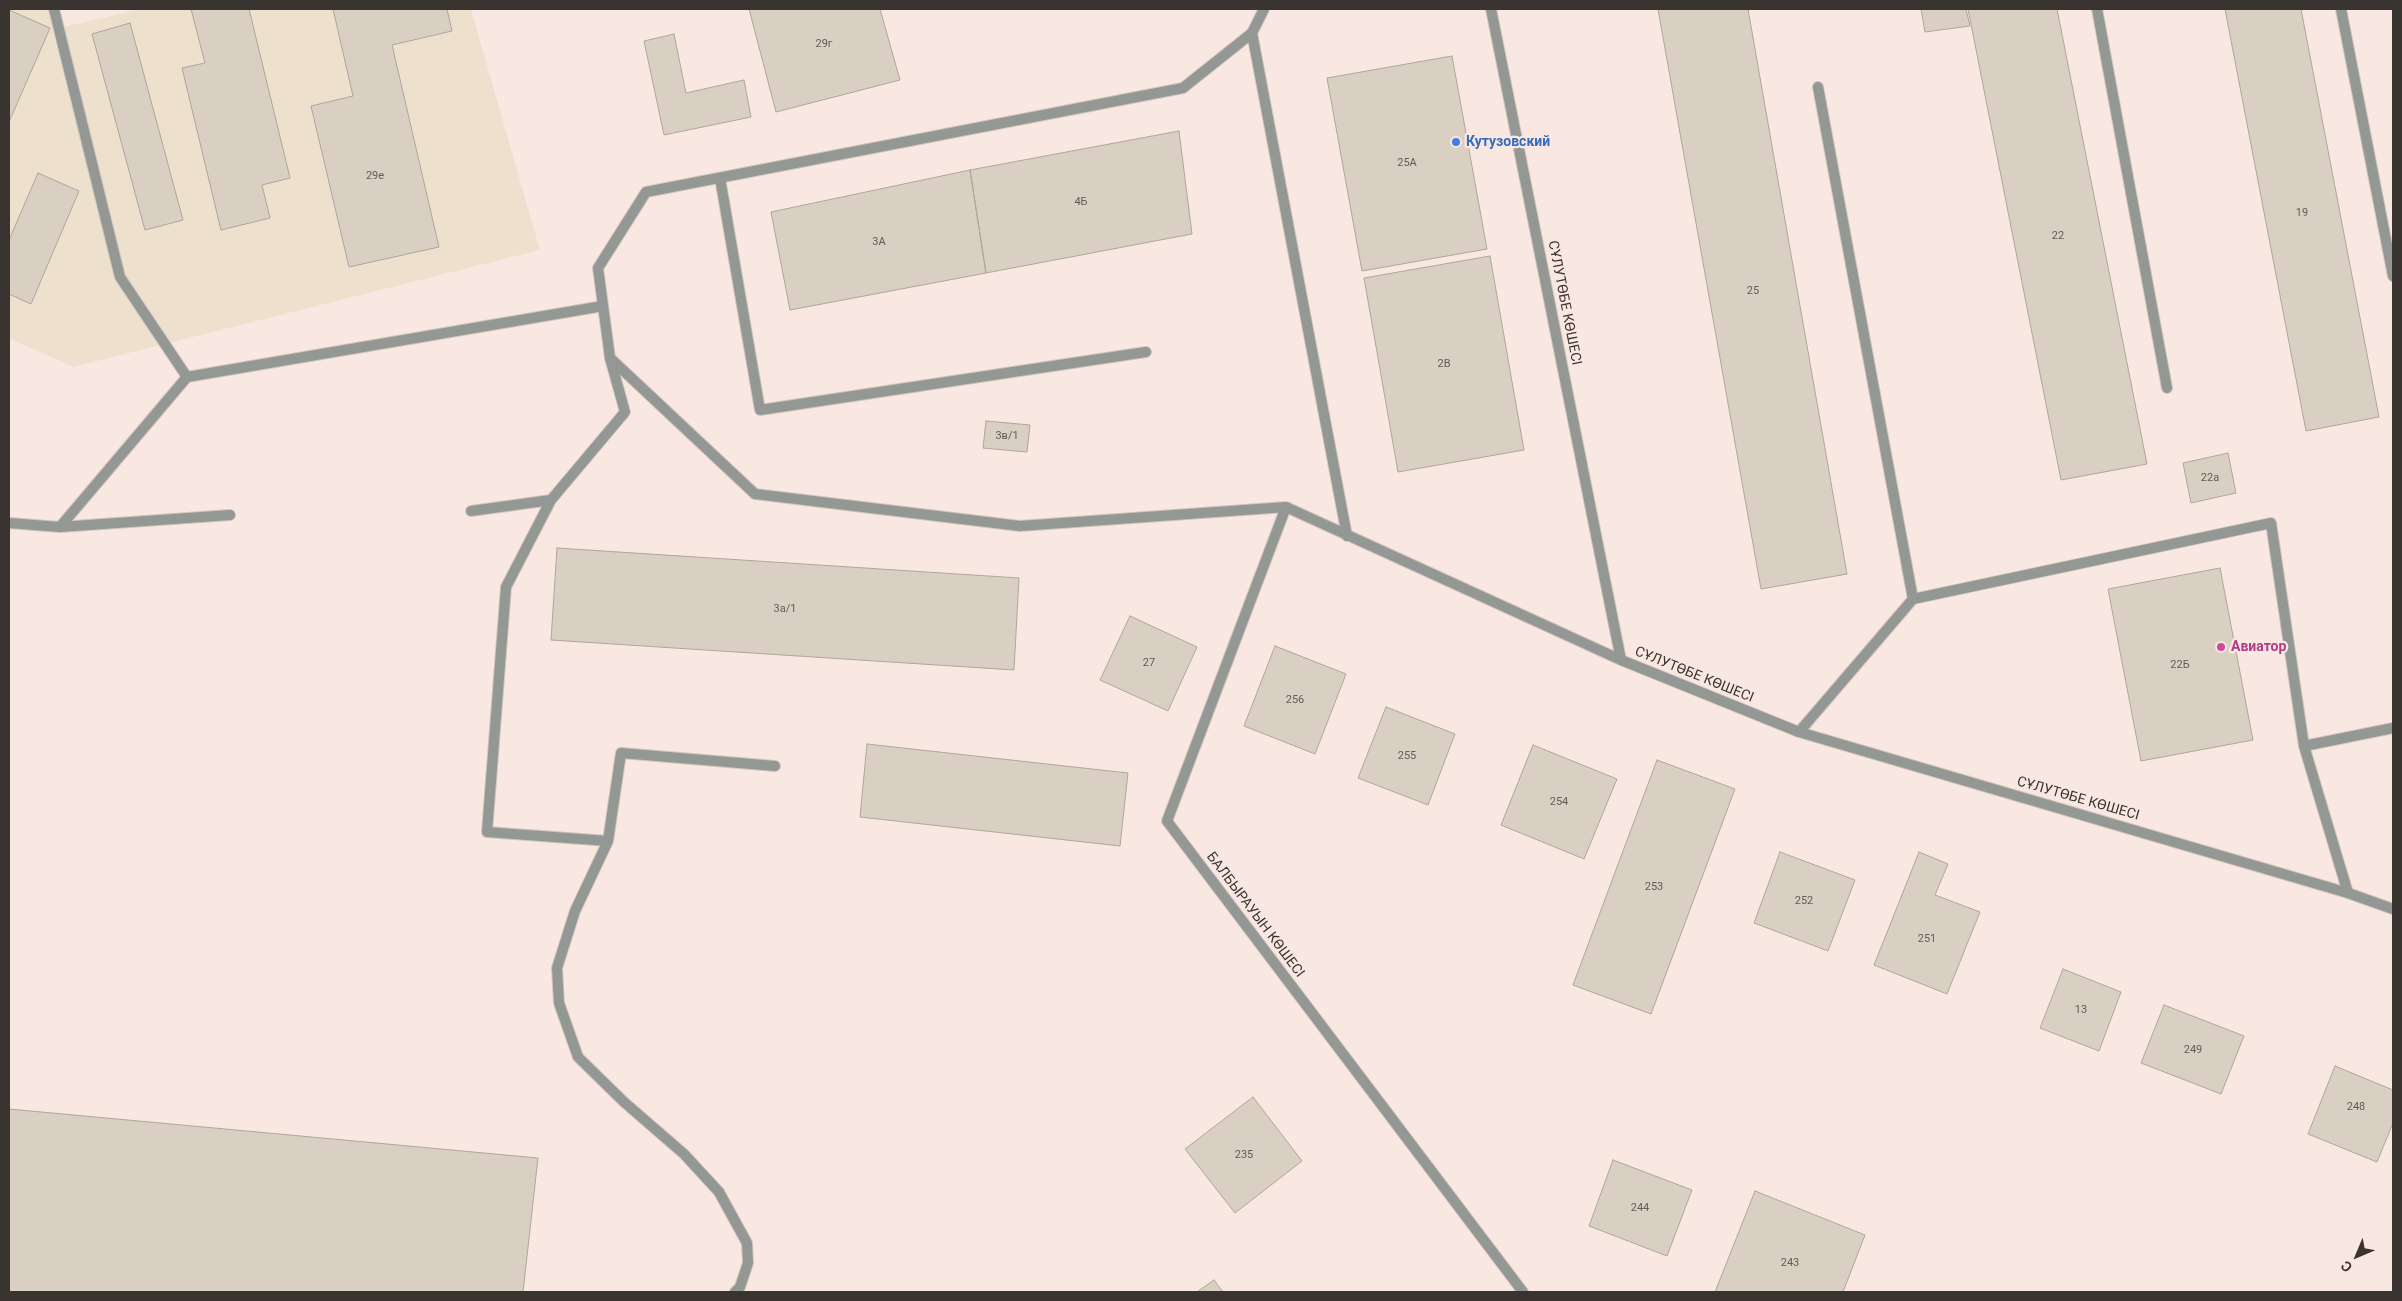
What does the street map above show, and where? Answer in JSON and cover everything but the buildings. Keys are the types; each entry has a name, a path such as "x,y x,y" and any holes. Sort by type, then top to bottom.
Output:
{"street":[{"path":"54,9 120,277 187,377"},
{"path":"608,841 487,832 506,588 550,500 625,412 610,358 598,268 646,192 1183,88 1252,33 1264,9"},
{"name":"СҰЛУТӨБЕ КӨШЕСІ","path":"1491,9 1621,660 1799,732 2348,893 2393,909"},
{"path":"2097,9 2167,388"},
{"path":"2341,9 2393,276"},
{"path":"1252,33 1347,536"},
{"path":"1818,87 1913,599"},
{"path":"720,178 760,410 1146,352"},
{"path":"60,526 187,377 602,306"},
{"path":"610,358 755,494 1020,526 1286,507 1621,660"},
{"path":"471,511 550,500"},
{"name":"БАЛБЫРАУЫН КӨШЕСІ","path":"1286,507 1167,821 1523,1292"},
{"path":"9,523 60,526 230,515"},
{"path":"1799,732 1913,599 2271,523 2304,746 2348,893"},
{"path":"2304,746 2393,728"},
{"path":"735,1292 740,1287 748,1263 747,1243 719,1192 684,1154 624,1102 578,1057 559,1003 557,968 575,911 608,841 621,753 775,766"}],"shaded area":[{"path":"9,9 54,9 59,28 140,9 471,9 540,250 73,367 9,338"}],"place":[{"name":"Кутузовский","path":"1456,142"},
{"name":"Авиатор","path":"2221,647"}]}
